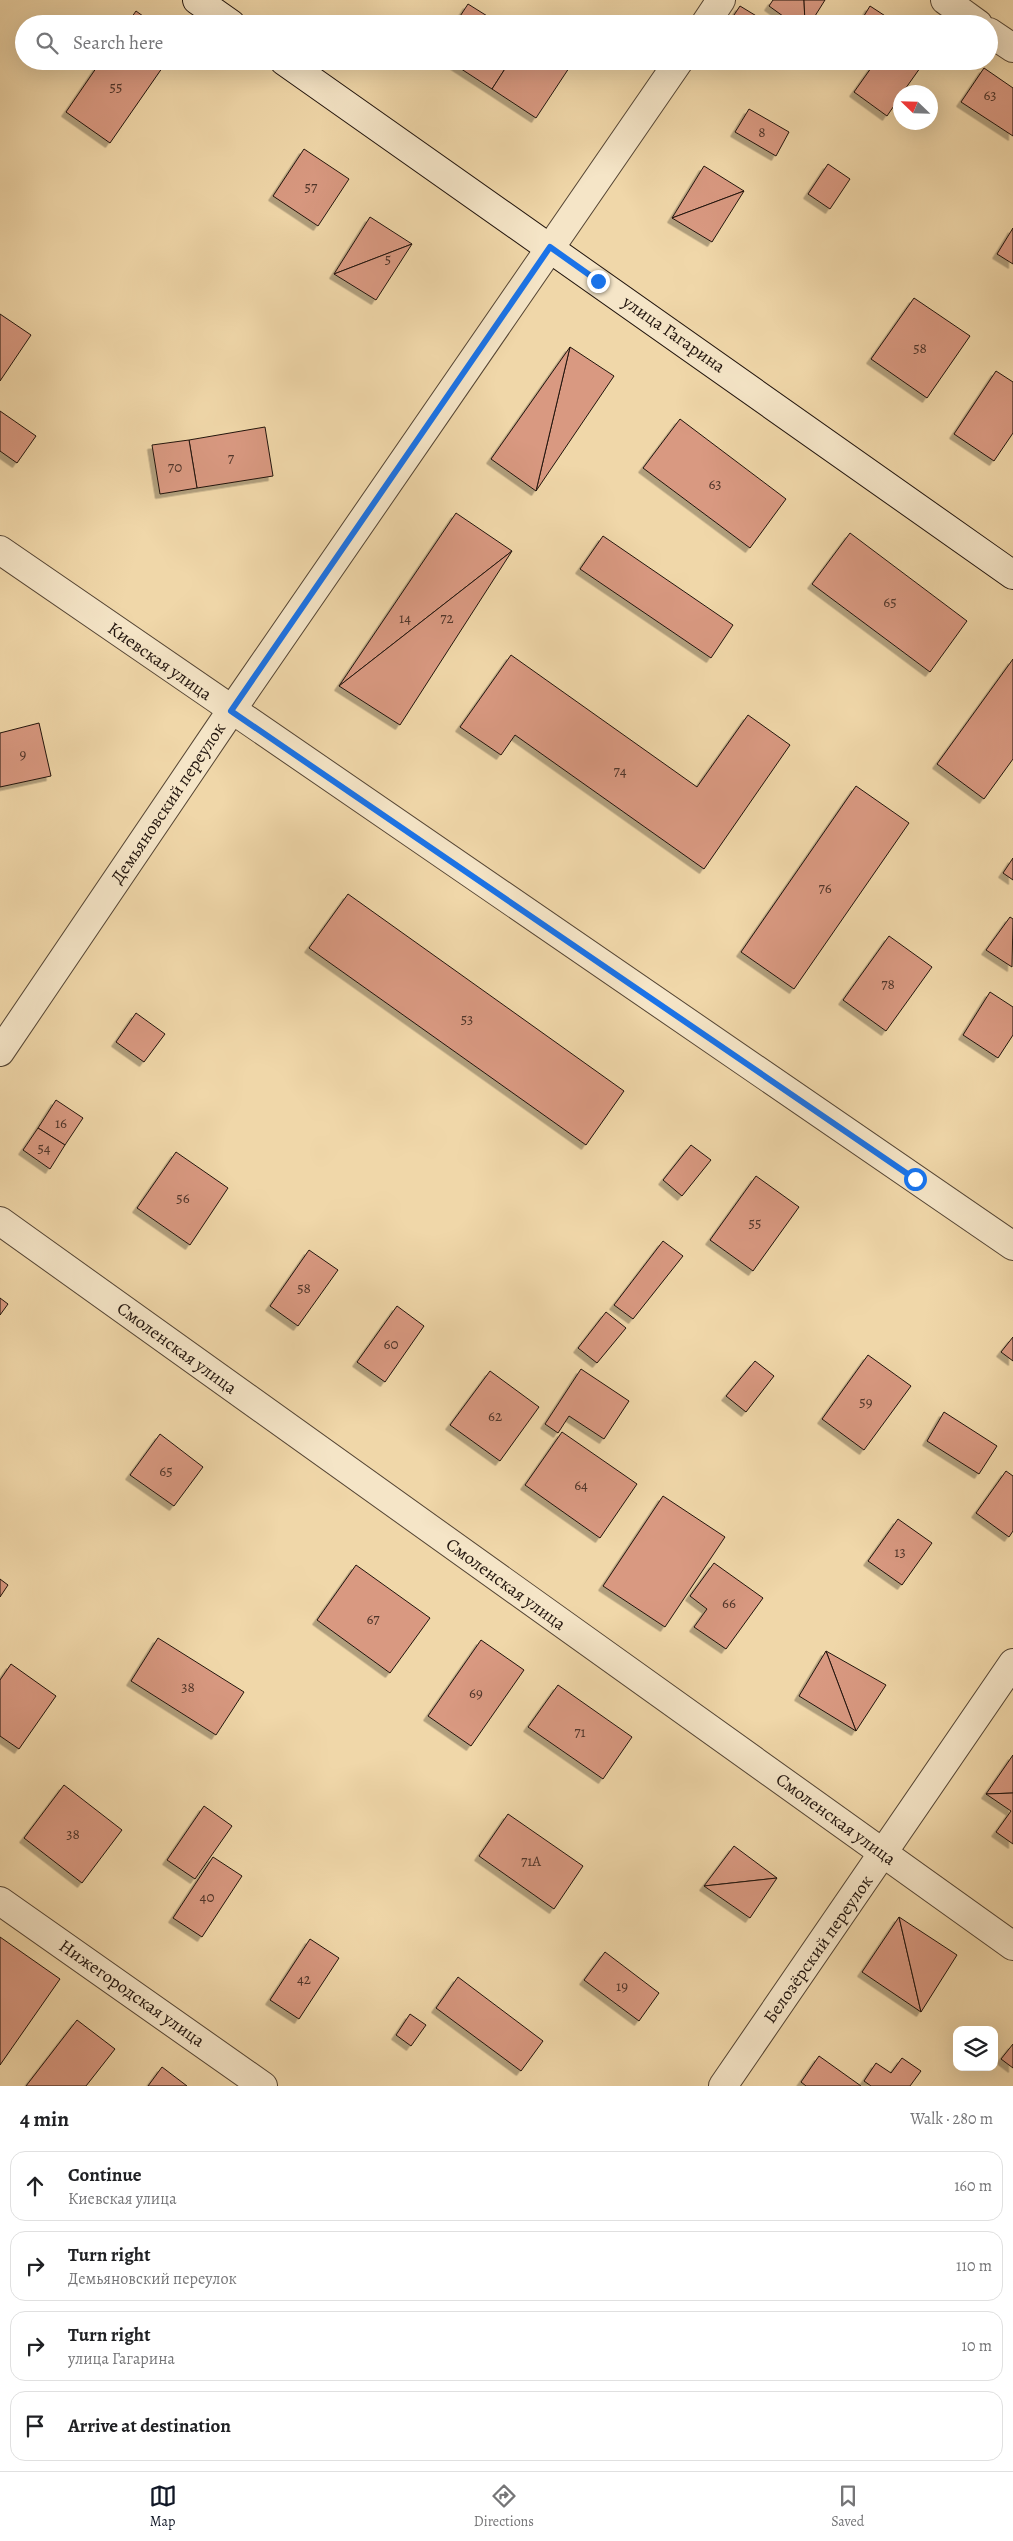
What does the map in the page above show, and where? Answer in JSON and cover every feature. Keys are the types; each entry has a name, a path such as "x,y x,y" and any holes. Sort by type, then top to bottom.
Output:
{"street":[{"path":"197,0 218,15"},
{"path":"711,15 721,0"},
{"path":"945,0 966,15"},
{"path":"998,38 1013,48"},
{"name":"улица Гагарина","path":"297,70 1013,575"},
{"name":"Демьяновский переулок","path":"0,1052 231,711 673,70"},
{"name":"Киевская улица","path":"0,550 231,711 1013,1246"},
{"name":"Смоленская улица","path":"0,1222 1013,1946"},
{"name":"Белозёрский переулок","path":"723,2086 884,1854 1013,1663"},
{"name":"Нижегородская улица","path":"0,1901 263,2086"}],"building":[{"path":"773,0 804,0 805,15 782,15 769,6"},
{"path":"804,0 825,0 816,15 805,15"},
{"path":"468,4 486,15 461,15"},
{"path":"740,6 755,15 734,15"},
{"path":"870,6 884,15 864,15"},
{"path":"136,11 142,15 133,15"},
{"path":"95,70 161,70 110,143 66,112"},
{"path":"463,70 504,70 492,89"},
{"path":"504,70 568,70 536,118 492,89"},
{"path":"870,70 919,70 908,85 893,85 893,107 887,116 854,92"},
{"path":"983,70 987,70 1013,88 1013,136 961,102"},
{"path":"749,109 789,132 776,156 735,132"},
{"path":"304,149 349,179 318,226 273,196"},
{"path":"828,164 850,179 830,209 808,194"},
{"path":"704,166 744,191 672,218"},
{"path":"744,191 712,242 672,218"},
{"path":"370,217 412,244 334,274"},
{"path":"1013,228 1013,264 997,254"},
{"path":"412,244 376,300 334,274"},
{"path":"914,298 970,336 927,398 871,359"},
{"path":"0,314 31,335 0,381"},
{"path":"570,347 614,376 536,491"},
{"path":"570,347 536,491 491,459"},
{"path":"996,371 1013,382 1013,433 994,461 954,434"},
{"path":"0,411 36,436 17,463 0,451"},
{"path":"680,419 786,499 750,548 643,468"},
{"path":"265,427 273,476 197,488 189,440"},
{"path":"189,440 197,488 160,494 152,445"},
{"path":"456,513 512,551 339,686"},
{"path":"850,533 967,621 930,672 812,584"},
{"path":"603,536 733,625 711,658 580,569"},
{"path":"512,551 400,725 339,686"},
{"path":"511,655 697,787 748,715 790,745 704,869 515,735 501,755 460,727"},
{"path":"1013,659 1013,759 984,799 937,764"},
{"path":"39,723 51,776 0,787 0,733"},
{"path":"856,786 909,823 794,989 741,952"},
{"path":"1013,858 1013,880 1003,873"},
{"path":"348,894 624,1091 586,1145 309,948"},
{"path":"1010,917 1013,919 1012,967 986,950"},
{"path":"889,936 932,967 886,1031 843,1000"},
{"path":"990,992 1013,1007 1013,1035 998,1058 963,1035"},
{"path":"136,1013 165,1034 144,1062 116,1042"},
{"path":"56,1100 83,1118 65,1145 38,1128"},
{"path":"38,1128 65,1145 50,1169 23,1150"},
{"path":"691,1145 711,1160 682,1196 663,1180"},
{"path":"176,1152 228,1188 190,1245 137,1208"},
{"path":"756,1176 799,1207 753,1271 710,1240"},
{"path":"663,1241 683,1256 633,1319 614,1305"},
{"path":"309,1250 338,1270 298,1326 270,1306"},
{"path":"0,1298 8,1304 0,1315"},
{"path":"397,1306 424,1326 385,1382 357,1362"},
{"path":"606,1312 626,1328 597,1363 578,1348"},
{"path":"1013,1337 1013,1361 1001,1352"},
{"path":"868,1355 911,1386 864,1450 822,1419"},
{"path":"755,1361 774,1376 746,1412 726,1396"},
{"path":"581,1369 629,1401 604,1439 569,1416 558,1433 545,1424"},
{"path":"490,1371 539,1407 500,1461 450,1425"},
{"path":"944,1412 997,1446 979,1474 927,1441"},
{"path":"562,1432 637,1484 600,1538 525,1485"},
{"path":"160,1434 203,1467 174,1506 130,1475"},
{"path":"1006,1471 1013,1476 1013,1531 1009,1537 976,1513"},
{"path":"663,1496 725,1537 665,1627 603,1586"},
{"path":"898,1519 932,1543 902,1585 868,1561"},
{"path":"714,1563 763,1598 726,1649 694,1627 707,1609 690,1596"},
{"path":"356,1565 430,1618 390,1673 317,1620"},
{"path":"0,1579 8,1585 0,1597"},
{"path":"158,1638 244,1692 216,1735 131,1681"},
{"path":"481,1640 524,1670 471,1746 428,1716"},
{"path":"826,1651 886,1685 856,1731"},
{"path":"826,1651 856,1731 799,1696"},
{"path":"11,1664 56,1696 19,1749 0,1736 0,1680"},
{"path":"558,1685 632,1737 603,1779 528,1727"},
{"path":"1013,1755 1013,1793 986,1794"},
{"path":"64,1785 122,1830 82,1883 24,1838"},
{"path":"1013,1793 1013,1844 996,1832 1011,1811 986,1794"},
{"path":"204,1806 232,1826 195,1879 167,1860"},
{"path":"508,1814 583,1866 554,1909 479,1856"},
{"path":"734,1846 777,1878 704,1886"},
{"path":"213,1857 242,1876 202,1937 173,1918"},
{"path":"777,1878 750,1918 704,1886"},
{"path":"899,1917 921,2012 862,1972"},
{"path":"899,1917 957,1955 921,2012"},
{"path":"0,1937 60,1979 0,2065"},
{"path":"310,1939 339,1958 299,2019 270,2000"},
{"path":"605,1952 659,1993 639,2021 584,1980"},
{"path":"458,1977 543,2041 521,2071 436,2008"},
{"path":"410,2014 426,2025 411,2046 396,2035"},
{"path":"77,2020 115,2049 86,2086 26,2086"},
{"path":"1013,2044 1013,2068 1001,2059"},
{"path":"819,2056 861,2086 806,2086 801,2082"},
{"path":"902,2058 921,2071 910,2086 871,2086 864,2081 876,2063 891,2073"},
{"path":"162,2067 187,2086 148,2086"}],"route":[{"path":"598,281 550,247 231,711 915,1179"}]}
